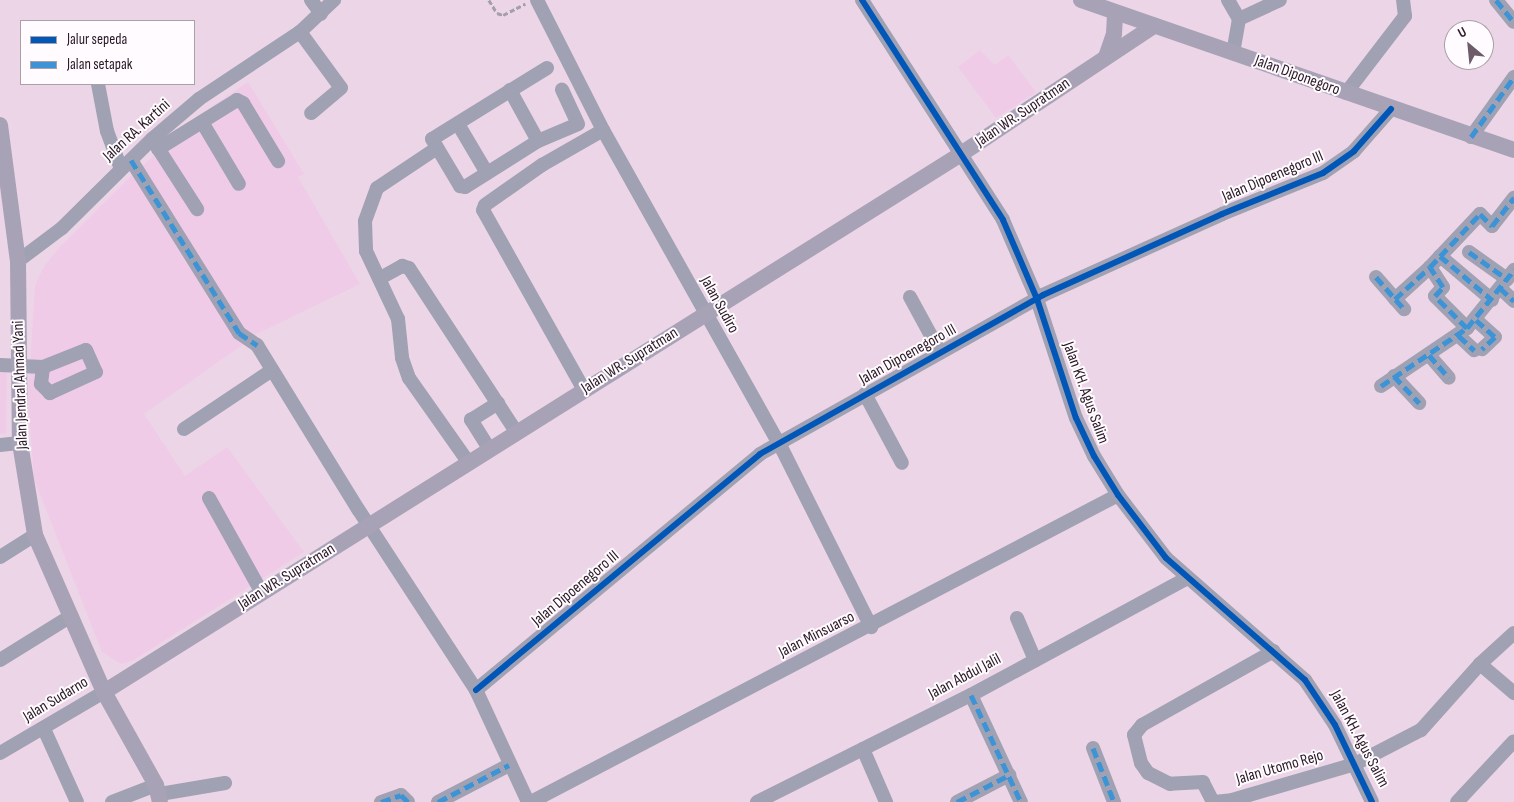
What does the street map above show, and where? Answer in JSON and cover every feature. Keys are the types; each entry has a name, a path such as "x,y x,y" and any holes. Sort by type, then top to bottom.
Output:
{"main road":[{"name":"Jalan Diponegoro","path":"1081,0 1471,137 1514,150"},
{"path":"1106,57 1114,34 1115,13"},
{"name":"Jalan WR. Supratman","path":"104,692 961,154 1154,26"},
{"name":"Jalan Jendral Ahmad Yani","path":"0,125 18,261 20,443 35,534 104,692 159,794"}],"street":[{"path":"312,0 321,14"},
{"name":"Jalan RA. Kartini","path":"18,261 62,228 126,165 155,144 199,99 300,32 334,0"},
{"name":"Jalan Sudiro","path":"535,0 603,130 705,315 779,443 871,627"},
{"name":"Jalan KH. Agus Salim","path":"862,0 1003,220 1037,299 1076,418 1094,456 1118,495 1149,538 1187,578 1274,651 1319,698 1355,764 1372,802"},
{"path":"1228,0 1240,19 1233,53"},
{"path":"1240,19 1280,0"},
{"path":"1346,93 1406,16 1403,0"},
{"path":"1496,0 1514,22"},
{"path":"300,32 341,88 311,113"},
{"path":"547,68 458,124 432,138 436,148 462,188 538,141 580,122 562,89"},
{"path":"1471,137 1514,76"},
{"path":"98,85 107,131 126,165 240,333 257,345 369,525 476,690 509,765 529,802"},
{"path":"510,90 538,141"},
{"path":"199,99 206,119 238,184"},
{"path":"197,209 155,144 240,101 278,161"},
{"name":"Jalan Dipoenegoro III","path":"476,690 760,454 1037,299 1222,214 1323,173 1354,152 1391,109"},
{"path":"458,124 487,173"},
{"path":"584,390 483,210 485,204 542,164 603,130"},
{"path":"436,148 378,188 365,221 365,244 398,319 402,358 409,378 469,462"},
{"path":"1376,277 1400,304 1430,267 1480,214 1492,226 1514,198"},
{"path":"1469,252 1507,279 1514,301"},
{"path":"1440,256 1492,300"},
{"path":"384,276 402,266 409,268 517,433"},
{"path":"1430,267 1443,287 1434,296 1467,328 1478,350 1495,337 1467,328"},
{"path":"1381,386 1467,328 1492,300 1507,279"},
{"path":"910,297 940,352"},
{"path":"1429,355 1449,378"},
{"path":"0,366 43,367"},
{"path":"184,429 272,370"},
{"path":"1394,376 1418,403"},
{"path":"865,394 902,463"},
{"path":"490,450 471,420 498,403"},
{"path":"0,445 20,443"},
{"name":"Jalan Minsuarso","path":"529,802 871,627 1118,495"},
{"path":"209,498 262,593"},
{"path":"0,557 35,534"},
{"name":"Jalan Abdul Jalil","path":"757,802 972,695 1187,578"},
{"path":"0,660 71,616"},
{"path":"1017,618 1035,660"},
{"name":"Jalan Utomo Rejo","path":"1214,802 1232,801 1355,764 1421,730 1480,664 1514,633"},
{"path":"1214,802 1203,782 1170,784 1148,772 1141,763 1134,735 1142,725 1274,651"},
{"path":"1480,664 1514,694"},
{"name":"Jalan Sudarno","path":"0,753 44,729 104,692"},
{"path":"972,695 1021,802"},
{"path":"44,729 77,802"},
{"path":"1457,802 1514,742"},
{"path":"1093,748 1114,802"},
{"path":"863,749 886,802"},
{"path":"438,802 509,765"},
{"path":"957,802 1008,775"},
{"path":"112,802 225,783"},
{"path":"381,802 401,795 408,802"}],"path":[{"path":"489,0 498,13 503,15 535,0"}],"shaded area":[{"path":"980,50 995,65 1008,55 1036,92 996,118 958,67"},
{"path":"248,82 304,174 298,177 360,284 246,339 140,168 199,115"},
{"path":"134,173 245,343 144,414 185,476 227,447 304,552 132,661 121,664 102,652 34,479 28,397 35,285 45,265 58,249"},
{"path":"0,358 7,359 6,433 0,434"}],"marked path":[{"path":"1496,0 1514,22"},
{"path":"1471,137 1514,77"},
{"path":"131,160 239,333 257,345"},
{"path":"1467,328 1435,296 1443,287 1430,267 1480,214 1492,226 1514,198"},
{"path":"1469,252 1507,279"},
{"path":"1440,256 1492,300"},
{"path":"1395,299 1430,267"},
{"path":"1381,386 1467,328 1514,270"},
{"path":"1376,277 1404,309"},
{"path":"1500,288 1514,301"},
{"path":"1476,320 1495,337 1482,349"},
{"path":"1459,336 1474,350"},
{"path":"1429,355 1449,378"},
{"path":"1394,376 1419,403"},
{"path":"971,695 1021,802"},
{"path":"1093,748 1114,802"},
{"path":"438,802 509,765"},
{"path":"957,802 1009,775"},
{"path":"381,802 401,795 408,802"}],"cycle path":[{"path":"862,0 1003,220 1037,299 1076,418 1094,456 1118,495 1166,558 1305,680 1335,725 1372,802"},
{"path":"476,690 760,454 1043,295 1222,214 1323,173 1354,151 1391,109"}]}
